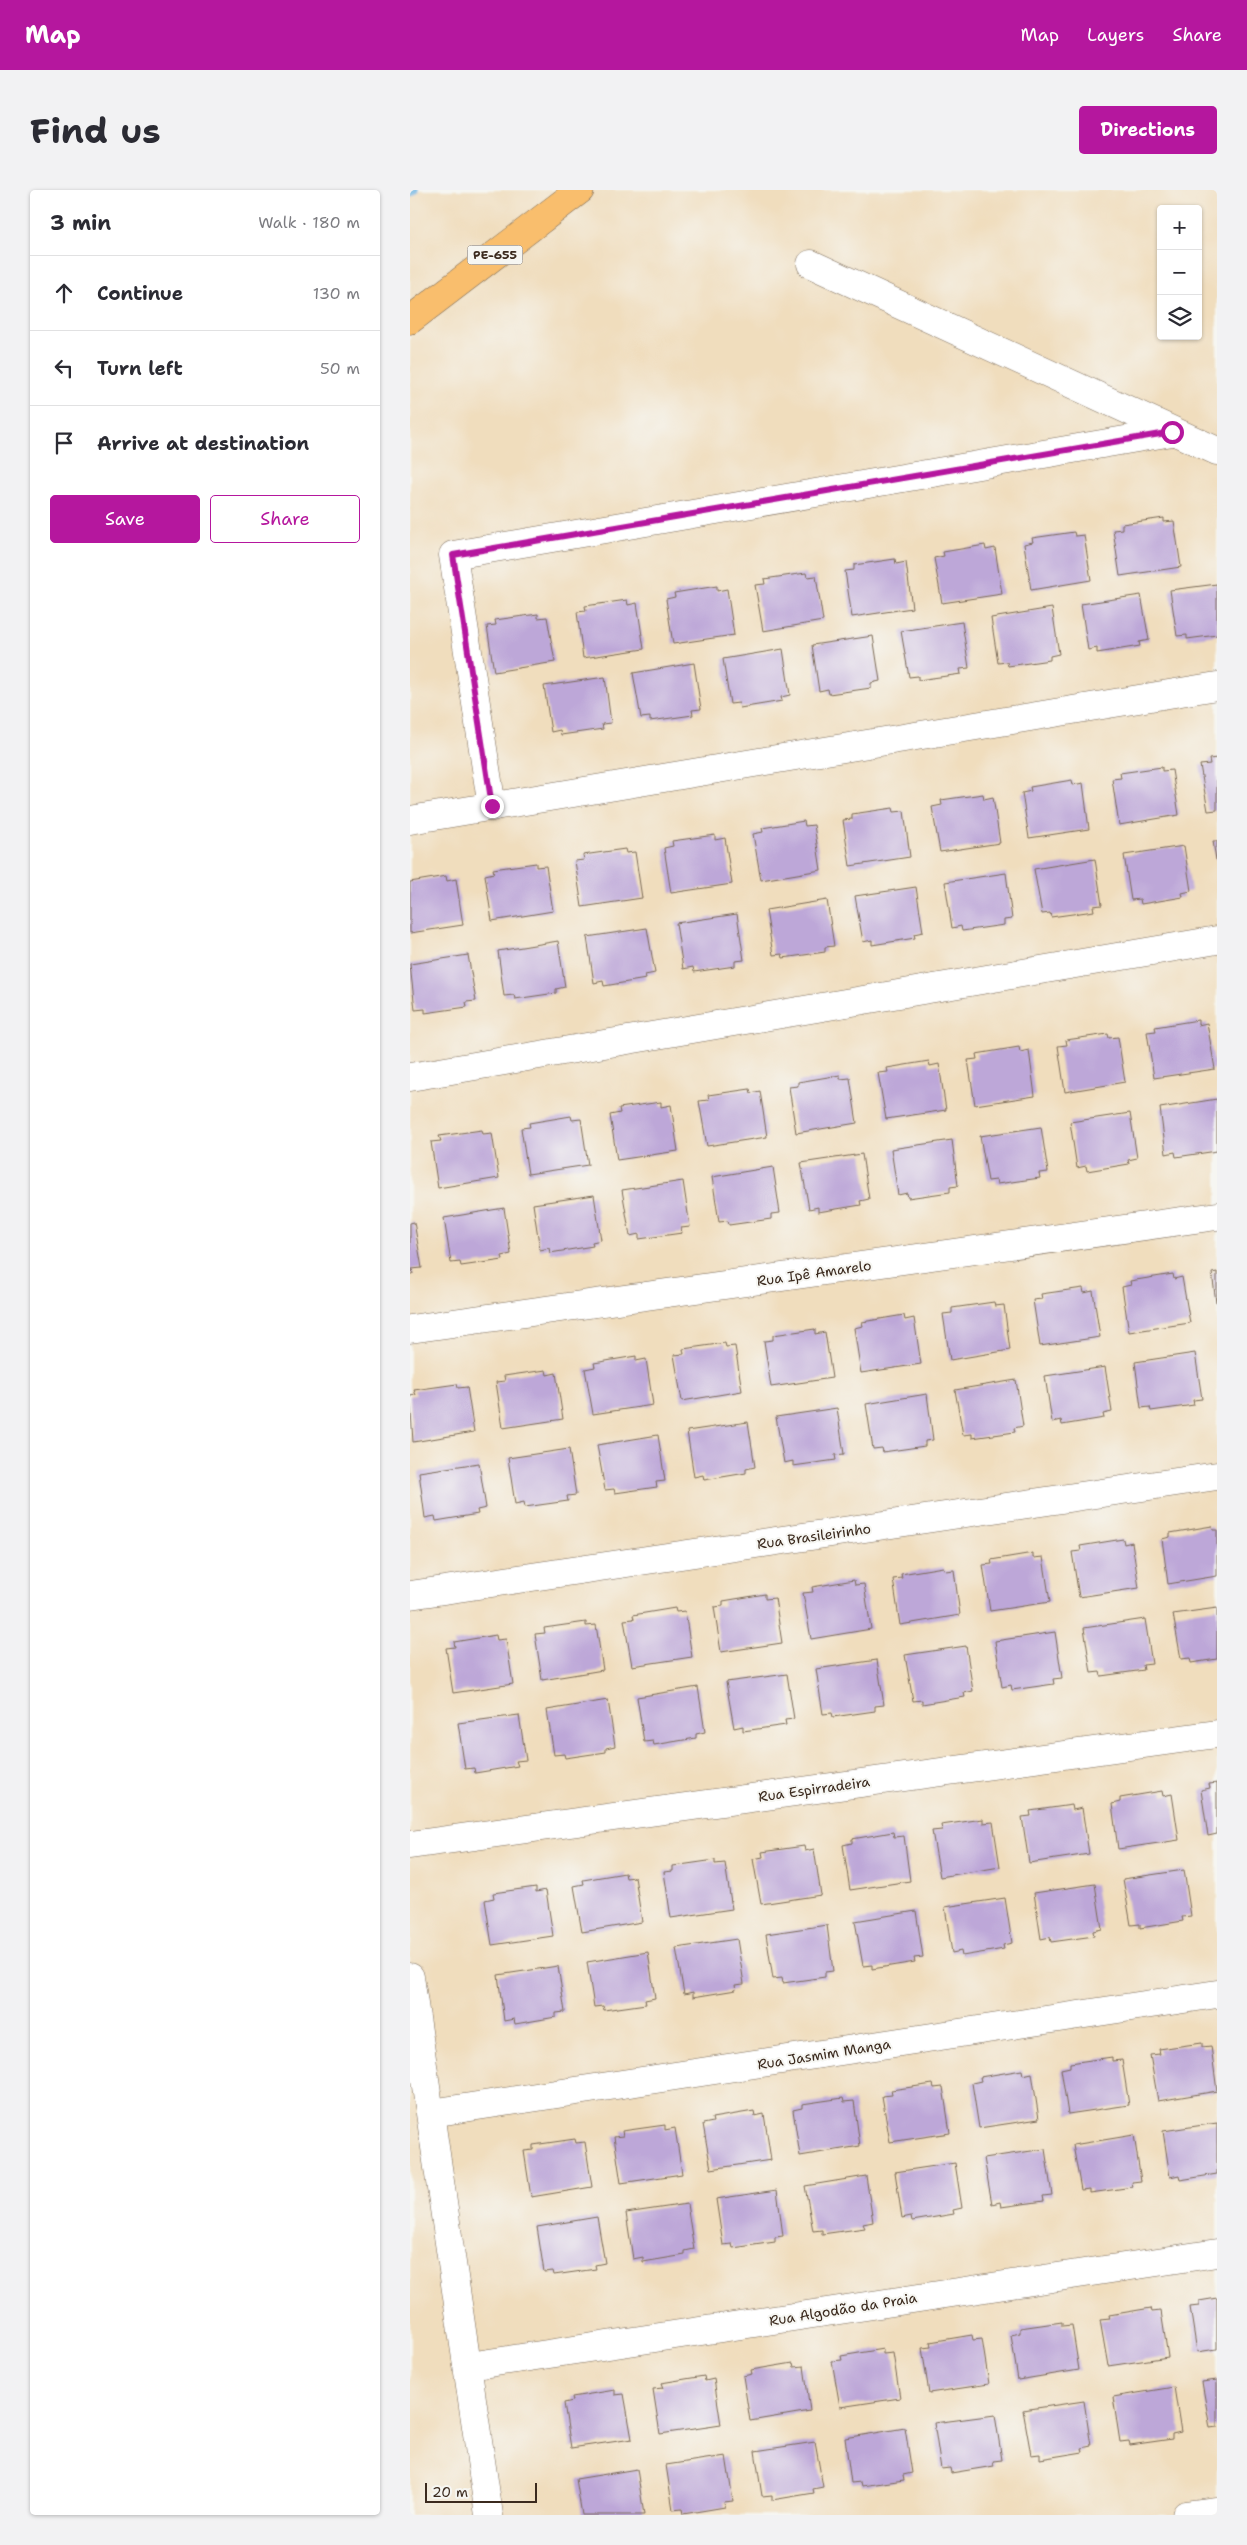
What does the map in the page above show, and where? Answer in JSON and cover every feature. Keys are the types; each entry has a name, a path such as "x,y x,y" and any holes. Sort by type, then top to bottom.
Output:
{"main road":[{"name":"PE-655","path":"410,320 580,190"}],"street":[{"path":"811,264 1172,432 1217,451"},
{"path":"492,806 453,555 1172,432"},
{"path":"410,820 1217,686"},
{"path":"410,1077 1217,940"},
{"name":"Rua Ipê Amarelo","path":"410,1329 1217,1216"},
{"name":"Rua Brasileirinho","path":"410,1596 1217,1476"},
{"name":"Rua Espirradeira","path":"410,1844 1217,1734"},
{"path":"410,1977 469,2366 489,2515"},
{"name":"Rua Jasmim Manga","path":"431,2113 1217,1994"},
{"name":"Rua Algodão da Praia","path":"469,2366 1217,2253"},
{"path":"1186,2515 1217,2510"}],"building":[{"path":"1164,518 1164,522 1174,521 1181,567 1120,576 1113,530 1122,529 1122,524"},
{"path":"1074,532 1075,536 1084,535 1091,580 1031,590 1024,544 1033,542 1032,538"},
{"path":"985,545 986,550 995,548 1002,594 942,603 934,558 944,556 943,552"},
{"path":"895,559 896,564 906,562 912,608 852,617 845,571 854,570 854,565"},
{"path":"806,573 807,577 816,576 823,621 763,631 755,585 765,584 764,579"},
{"path":"1217,584 1217,635 1187,639 1187,635 1177,636 1170,590"},
{"path":"717,586 717,591 727,589 734,635 673,644 666,599 675,597 674,593"},
{"path":"1141,595 1149,640 1139,642 1140,646 1097,653 1097,648 1088,650 1081,604"},
{"path":"627,600 628,605 637,603 644,649 583,658 577,612 586,611 585,606"},
{"path":"1052,608 1059,654 1050,656 1050,660 1008,666 1007,662 998,663 991,618"},
{"path":"538,614 538,618 547,617 555,662 494,672 487,626 496,625 495,620"},
{"path":"962,622 969,668 960,669 961,674 918,680 918,676 909,677 901,631"},
{"path":"873,636 880,681 871,683 871,688 829,694 828,689 819,691 812,645"},
{"path":"783,649 790,695 781,697 782,701 740,708 739,703 730,704 723,659"},
{"path":"694,663 701,709 692,710 693,715 650,721 650,717 641,718 633,673"},
{"path":"605,677 611,723 602,724 603,729 561,735 560,730 551,732 544,686"},
{"path":"1217,758 1217,810 1208,811 1200,765 1210,764 1209,759"},
{"path":"1162,767 1162,771 1172,770 1179,815 1119,825 1112,779 1121,778 1120,773"},
{"path":"1072,780 1073,785 1083,783 1089,829 1029,838 1022,793 1031,791 1030,787"},
{"path":"983,794 984,799 993,797 1000,843 940,852 932,807 942,805 941,800"},
{"path":"893,808 894,812 904,811 910,857 850,866 843,820 852,819 852,814"},
{"path":"804,821 805,826 814,825 821,870 761,880 753,834 763,832 762,828"},
{"path":"715,835 715,840 725,838 732,884 671,893 664,848 673,846 672,841"},
{"path":"1213,841 1217,841 1217,860 1216,860"},
{"path":"1184,846 1191,891 1182,893 1183,897 1141,904 1140,899 1131,900 1124,855"},
{"path":"625,849 626,853 635,852 642,898 582,907 575,861 584,860 583,855"},
{"path":"1095,859 1102,905 1093,906 1094,911 1051,917 1050,913 1042,914 1034,869"},
{"path":"536,863 536,867 546,866 553,911 492,921 485,875 494,873 493,869"},
{"path":"1006,873 1012,919 1004,920 1004,925 962,931 961,926 952,928 945,882"},
{"path":"446,876 447,881 456,879 463,925 410,933 410,882"},
{"path":"916,887 923,932 914,934 915,938 872,945 872,940 863,942 855,896"},
{"path":"827,900 834,946 825,947 825,952 783,958 782,954 773,955 766,910"},
{"path":"737,914 744,960 735,961 735,966 694,972 693,967 683,969 676,923"},
{"path":"647,928 655,973 645,975 646,979 604,986 603,981 594,983 587,937"},
{"path":"558,941 565,987 556,989 556,993 515,999 514,995 504,996 498,951"},
{"path":"468,955 476,1001 466,1002 467,1007 425,1013 425,1009 415,1010 410,964"},
{"path":"1198,1020 1198,1025 1207,1023 1215,1069 1154,1078 1147,1032 1156,1031 1155,1027"},
{"path":"1108,1034 1109,1038 1118,1037 1125,1082 1065,1092 1058,1046 1067,1045 1066,1040"},
{"path":"1019,1047 1020,1052 1029,1050 1035,1096 975,1105 968,1060 977,1059 976,1054"},
{"path":"929,1061 930,1066 939,1064 946,1110 886,1119 878,1073 888,1072 887,1068"},
{"path":"840,1075 840,1079 850,1078 857,1123 796,1133 789,1087 798,1086 798,1082"},
{"path":"750,1089 751,1093 760,1091 767,1137 707,1146 699,1101 709,1100 708,1095"},
{"path":"1217,1099 1217,1151 1176,1157 1175,1152 1166,1154 1160,1108"},
{"path":"661,1102 661,1107 671,1105 678,1151 617,1160 610,1115 620,1113 619,1108"},
{"path":"1130,1113 1137,1158 1128,1160 1129,1164 1087,1171 1086,1166 1077,1168 1070,1122"},
{"path":"571,1116 572,1120 581,1119 588,1165 528,1174 521,1128 530,1127 529,1123"},
{"path":"1041,1127 1048,1172 1039,1173 1040,1178 997,1184 996,1180 988,1181 980,1136"},
{"path":"482,1130 483,1134 492,1133 499,1178 438,1188 431,1142 441,1141 439,1136"},
{"path":"952,1140 958,1186 950,1187 950,1192 908,1198 907,1193 898,1195 891,1149"},
{"path":"862,1154 869,1199 860,1201 861,1205 818,1212 818,1207 809,1209 801,1163"},
{"path":"773,1167 780,1213 771,1214 771,1219 729,1225 728,1221 719,1222 712,1177"},
{"path":"683,1181 690,1227 681,1228 682,1233 639,1239 639,1234 630,1236 622,1190"},
{"path":"594,1195 601,1240 592,1242 593,1246 550,1253 549,1248 540,1250 533,1204"},
{"path":"504,1208 511,1254 502,1256 503,1260 461,1266 460,1262 451,1263 444,1218"},
{"path":"414,1222 422,1268 412,1269 413,1274 410,1274 410,1223"},
{"path":"1217,1272 1217,1302 1216,1302 1212,1273"},
{"path":"1173,1274 1174,1279 1182,1277 1190,1323 1129,1332 1122,1287 1131,1285 1130,1281"},
{"path":"1083,1288 1084,1293 1093,1291 1100,1337 1040,1346 1033,1300 1042,1299 1041,1294"},
{"path":"994,1302 995,1306 1004,1305 1010,1350 950,1360 943,1314 952,1313 952,1308"},
{"path":"904,1315 905,1320 914,1318 921,1364 861,1373 854,1328 863,1326 862,1322"},
{"path":"815,1329 815,1334 825,1332 832,1378 771,1387 764,1341 773,1340 773,1335"},
{"path":"725,1343 726,1347 735,1346 742,1391 682,1401 674,1355 684,1354 683,1349"},
{"path":"1195,1353 1202,1399 1193,1400 1194,1405 1151,1411 1150,1407 1141,1408 1135,1362"},
{"path":"636,1356 636,1361 646,1359 653,1405 593,1414 585,1369 595,1367 594,1363"},
{"path":"1105,1367 1112,1412 1103,1414 1104,1418 1062,1425 1061,1420 1052,1422 1045,1376"},
{"path":"546,1370 547,1375 556,1373 563,1419 503,1428 496,1382 505,1381 504,1376"},
{"path":"1016,1380 1023,1426 1014,1428 1015,1432 972,1438 972,1434 963,1435 955,1390"},
{"path":"457,1384 458,1388 467,1387 474,1432 413,1442 410,1396 416,1395 414,1390"},
{"path":"927,1394 933,1440 925,1441 925,1446 883,1452 882,1448 873,1449 866,1404"},
{"path":"837,1408 844,1454 835,1455 836,1460 793,1466 793,1461 784,1463 776,1417"},
{"path":"748,1422 755,1467 746,1469 746,1473 704,1480 703,1475 694,1477 687,1431"},
{"path":"658,1435 665,1481 656,1482 657,1487 615,1493 614,1489 605,1490 597,1445"},
{"path":"569,1449 576,1495 567,1496 568,1501 525,1507 524,1502 515,1504 508,1458"},
{"path":"479,1463 486,1508 477,1510 478,1514 436,1521 435,1516 425,1518 419,1472"},
{"path":"1212,1526 1213,1530 1217,1530 1217,1576 1168,1584 1162,1539 1170,1537 1170,1533"},
{"path":"1123,1539 1124,1544 1132,1542 1139,1588 1079,1597 1072,1552 1081,1551 1080,1546"},
{"path":"1033,1553 1033,1558 1043,1557 1050,1602 990,1611 983,1565 992,1564 991,1560"},
{"path":"943,1567 945,1571 954,1570 960,1615 900,1625 893,1579 902,1578 901,1574"},
{"path":"854,1580 855,1585 864,1584 871,1629 811,1639 803,1593 813,1592 812,1587"},
{"path":"765,1594 765,1599 775,1598 782,1643 721,1652 714,1607 723,1606 723,1601"},
{"path":"675,1608 676,1612 685,1611 692,1657 632,1666 624,1620 634,1619 633,1615"},
{"path":"1217,1608 1217,1659 1191,1663 1190,1658 1181,1659 1173,1614"},
{"path":"1145,1619 1152,1664 1143,1665 1144,1670 1101,1676 1100,1672 1091,1673 1084,1628"},
{"path":"586,1622 586,1626 596,1625 603,1670 542,1680 535,1634 545,1633 544,1628"},
{"path":"1055,1632 1062,1678 1053,1679 1054,1684 1012,1690 1011,1685 1002,1687 995,1641"},
{"path":"496,1635 497,1640 506,1639 513,1684 453,1693 446,1648 455,1647 454,1642"},
{"path":"966,1646 973,1691 964,1693 965,1697 922,1704 922,1700 913,1701 905,1655"},
{"path":"877,1660 884,1705 875,1706 875,1711 833,1717 832,1713 823,1714 816,1669"},
{"path":"787,1674 794,1719 785,1720 786,1725 743,1731 743,1726 734,1728 726,1682"},
{"path":"698,1687 705,1732 696,1734 696,1738 654,1745 653,1741 644,1742 637,1697"},
{"path":"608,1700 615,1746 606,1748 606,1752 565,1758 564,1754 554,1755 547,1710"},
{"path":"519,1715 526,1760 516,1761 518,1766 475,1773 474,1768 465,1769 458,1723"},
{"path":"1217,1783 1217,1834 1208,1836 1201,1790 1210,1788 1209,1784"},
{"path":"1162,1791 1163,1796 1172,1794 1179,1840 1118,1849 1112,1804 1120,1802 1120,1798"},
{"path":"1072,1805 1073,1810 1082,1808 1089,1854 1029,1863 1022,1817 1031,1816 1030,1811"},
{"path":"983,1819 983,1823 993,1822 1000,1867 940,1877 932,1831 942,1830 941,1825"},
{"path":"893,1832 894,1837 904,1836 910,1881 850,1890 843,1845 852,1843 852,1839"},
{"path":"804,1846 805,1851 814,1849 821,1895 761,1904 753,1859 763,1857 762,1852"},
{"path":"715,1860 715,1864 725,1863 732,1909 671,1918 664,1872 673,1871 673,1866"},
{"path":"1184,1870 1191,1916 1182,1917 1183,1921 1140,1928 1140,1924 1131,1925 1123,1879"},
{"path":"625,1873 626,1878 635,1877 642,1922 582,1932 574,1886 584,1884 583,1880"},
{"path":"1095,1884 1102,1929 1093,1931 1094,1936 1051,1942 1050,1937 1041,1939 1034,1893"},
{"path":"536,1887 536,1892 546,1890 553,1936 492,1945 485,1900 494,1898 493,1893"},
{"path":"1005,1898 1012,1943 1003,1945 1004,1949 962,1956 961,1951 952,1953 945,1907"},
{"path":"916,1911 923,1957 914,1958 915,1962 872,1969 872,1965 863,1966 855,1921"},
{"path":"827,1925 833,1971 825,1972 825,1977 783,1983 782,1978 773,1979 766,1934"},
{"path":"737,1939 744,1984 735,1985 736,1990 693,1997 693,1992 684,1994 676,1948"},
{"path":"648,1952 655,1998 645,2000 646,2004 604,2010 603,2006 594,2007 587,1962"},
{"path":"558,1966 565,2012 556,2013 556,2017 515,2024 514,2019 504,2021 498,1975"},
{"path":"1202,2043 1202,2047 1211,2046 1217,2091 1158,2101 1150,2055 1160,2054 1159,2049"},
{"path":"1112,2057 1112,2061 1122,2060 1129,2105 1068,2114 1061,2069 1070,2067 1070,2063"},
{"path":"1022,2070 1023,2075 1032,2073 1039,2119 979,2128 972,2083 981,2081 980,2077"},
{"path":"933,2084 934,2088 943,2087 950,2133 890,2142 882,2096 892,2095 891,2090"},
{"path":"843,2098 844,2102 854,2101 860,2146 800,2156 793,2110 802,2108 802,2104"},
{"path":"754,2111 755,2116 764,2114 771,2160 711,2169 703,2124 713,2122 712,2118"},
{"path":"1217,2123 1217,2174 1180,2180 1179,2175 1170,2177 1163,2131"},
{"path":"665,2125 665,2130 675,2128 682,2174 621,2183 614,2137 623,2136 622,2131"},
{"path":"1134,2135 1141,2181 1132,2182 1133,2187 1090,2193 1090,2189 1081,2190 1073,2145"},
{"path":"575,2139 576,2143 585,2142 592,2187 531,2197 524,2151 533,2150 533,2145"},
{"path":"1045,2149 1052,2195 1043,2196 1044,2201 1001,2207 1000,2202 992,2204 984,2158"},
{"path":"955,2163 962,2208 953,2210 954,2214 912,2221 911,2216 902,2218 895,2172"},
{"path":"866,2176 873,2222 863,2224 865,2228 822,2234 822,2230 813,2231 805,2186"},
{"path":"777,2190 783,2236 775,2237 775,2242 733,2248 732,2244 723,2245 716,2199"},
{"path":"687,2204 694,2249 685,2251 685,2255 643,2262 643,2257 633,2259 626,2213"},
{"path":"597,2217 605,2263 595,2265 596,2269 554,2275 553,2271 544,2272 537,2227"},
{"path":"1217,2298 1217,2349 1197,2352 1190,2307 1199,2306 1199,2301"},
{"path":"1151,2308 1152,2312 1161,2311 1168,2357 1108,2366 1100,2320 1110,2319 1109,2315"},
{"path":"1062,2322 1062,2326 1072,2325 1079,2370 1018,2380 1011,2335 1020,2333 1020,2328"},
{"path":"972,2335 973,2340 982,2339 989,2384 929,2393 922,2348 931,2347 930,2342"},
{"path":"883,2349 883,2354 893,2353 900,2398 840,2407 832,2361 842,2360 841,2356"},
{"path":"793,2363 794,2367 804,2366 810,2411 750,2421 743,2376 752,2374 751,2370"},
{"path":"704,2376 705,2381 714,2379 721,2425 660,2434 653,2389 663,2388 661,2383"},
{"path":"1217,2380 1217,2427 1210,2428 1202,2382"},
{"path":"1174,2387 1181,2432 1172,2434 1172,2439 1130,2445 1129,2441 1120,2442 1113,2397"},
{"path":"615,2390 615,2395 624,2394 632,2439 571,2448 564,2403 573,2401 572,2397"},
{"path":"1084,2401 1091,2446 1082,2448 1083,2452 1040,2459 1040,2454 1031,2455 1023,2410"},
{"path":"995,2415 1002,2460 993,2461 994,2466 951,2473 950,2468 941,2469 934,2423"},
{"path":"905,2428 912,2473 903,2475 904,2480 862,2486 861,2482 851,2483 845,2438"},
{"path":"815,2442 823,2487 813,2489 814,2493 772,2500 772,2495 762,2496 755,2451"},
{"path":"726,2456 733,2501 724,2502 725,2507 683,2514 682,2509 673,2510 666,2465"},
{"path":"637,2469 644,2515 582,2515 576,2479"}],"route":[{"path":"492,806 453,555 1172,432"}]}
